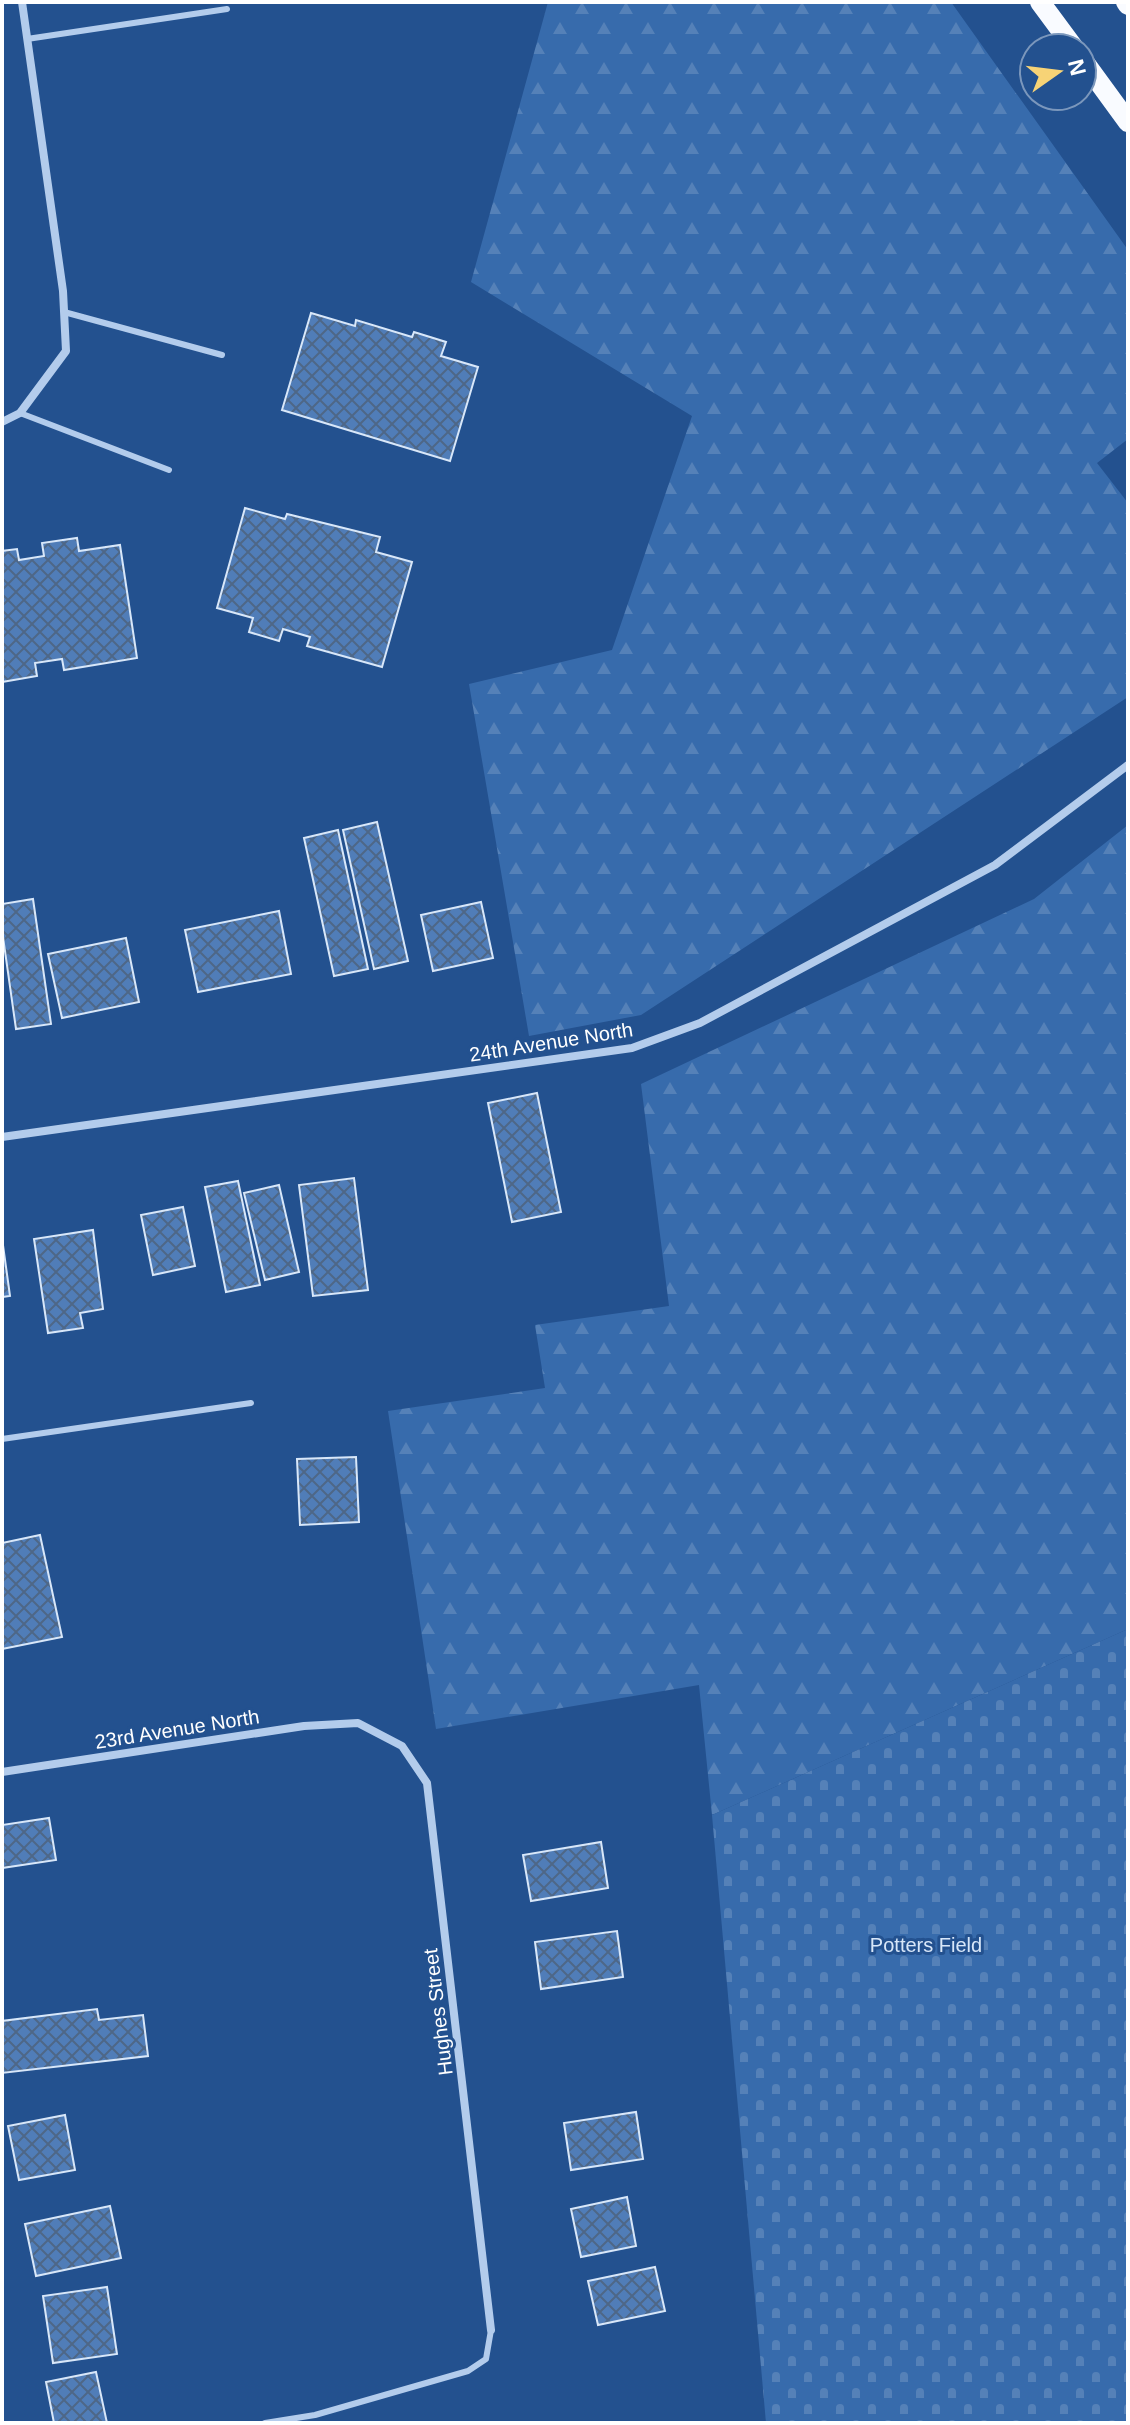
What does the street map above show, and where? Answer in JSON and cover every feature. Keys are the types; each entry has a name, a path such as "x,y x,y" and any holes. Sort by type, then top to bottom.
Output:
{"main road":[{"path":"1040,2 1062,32"},
{"path":"1098,81 1128,122"}],"street":[{"path":"2,422 20,413 66,351 64,312 22,2"},
{"name":"24th Avenue North","path":"2,1137 632,1048 700,1023 995,865 1128,765"},
{"name":"23rd Avenue North","path":"2,1772 304,1726 358,1723"},
{"name":"Hughes Street","path":"358,1723 402,1746 427,1783 491,2330"}],"lane":[{"path":"27,39 227,9"},
{"path":"64,312 222,355"},
{"path":"20,413 169,470"},
{"path":"2,1439 251,1403"},
{"path":"265,2423 315,2415 468,2371 486,2359 491,2330"}],"green space":[{"path":"548,2 951,2 1018,96 1018,112 1030,112 1128,250 1128,439 1097,463 1128,503 1128,697 641,1015 529,1036 469,684 612,650 692,416 471,282"},
{"path":"1128,825 1128,1629 712,1815 699,1685 436,1729 388,1411 545,1388 535,1325 669,1306 641,1084 1034,899"},
{"name":"Potters Field","path":"1128,1629 1128,2423 766,2423 712,1815"}],"building":[{"path":"311,313 355,326 356,320 412,337 414,332 446,342 441,356 478,367 450,461 282,410"},
{"path":"245,508 285,519 287,514 380,537 376,552 412,562 382,667 307,646 310,637 283,629 279,641 249,632 253,618 217,608"},
{"path":"77,538 79,551 120,545 137,658 64,670 62,659 35,663 37,676 2,682 2,551 17,549 19,560 44,556 42,543"},
{"path":"377,822 408,961 374,969 343,830"},
{"path":"338,830 368,969 334,976 304,838"},
{"path":"33,899 51,1024 16,1029 2,930 2,904"},
{"path":"481,902 493,958 433,971 421,915"},
{"path":"279,911 291,974 198,992 185,930"},
{"path":"126,938 139,1002 62,1018 48,954"},
{"path":"537,1093 561,1212 512,1222 488,1103"},
{"path":"354,1178 368,1290 313,1296 299,1185"},
{"path":"238,1181 260,1285 226,1292 205,1187"},
{"path":"279,1185 299,1272 265,1280 244,1193"},
{"path":"183,1207 195,1266 153,1275 141,1215"},
{"path":"93,1230 103,1309 80,1313 83,1328 48,1333 34,1239"},
{"path":"2,1238 10,1296 2,1297"},
{"path":"356,1457 359,1522 300,1525 297,1459"},
{"path":"40,1535 62,1637 2,1649 2,1543"},
{"path":"49,1818 56,1860 2,1868 2,1825"},
{"path":"601,1842 608,1888 531,1901 523,1855"},
{"path":"617,1931 623,1977 541,1989 535,1942"},
{"path":"97,2009 99,2020 143,2015 148,2056 2,2073 2,2021"},
{"path":"636,2112 643,2159 571,2170 564,2123"},
{"path":"65,2115 75,2170 19,2180 8,2126"},
{"path":"627,2197 636,2246 581,2257 571,2209"},
{"path":"110,2206 121,2258 36,2276 25,2224"},
{"path":"655,2267 665,2311 598,2325 588,2281"},
{"path":"107,2287 117,2354 53,2363 43,2296"},
{"path":"96,2372 107,2423 54,2423 46,2382"}]}
